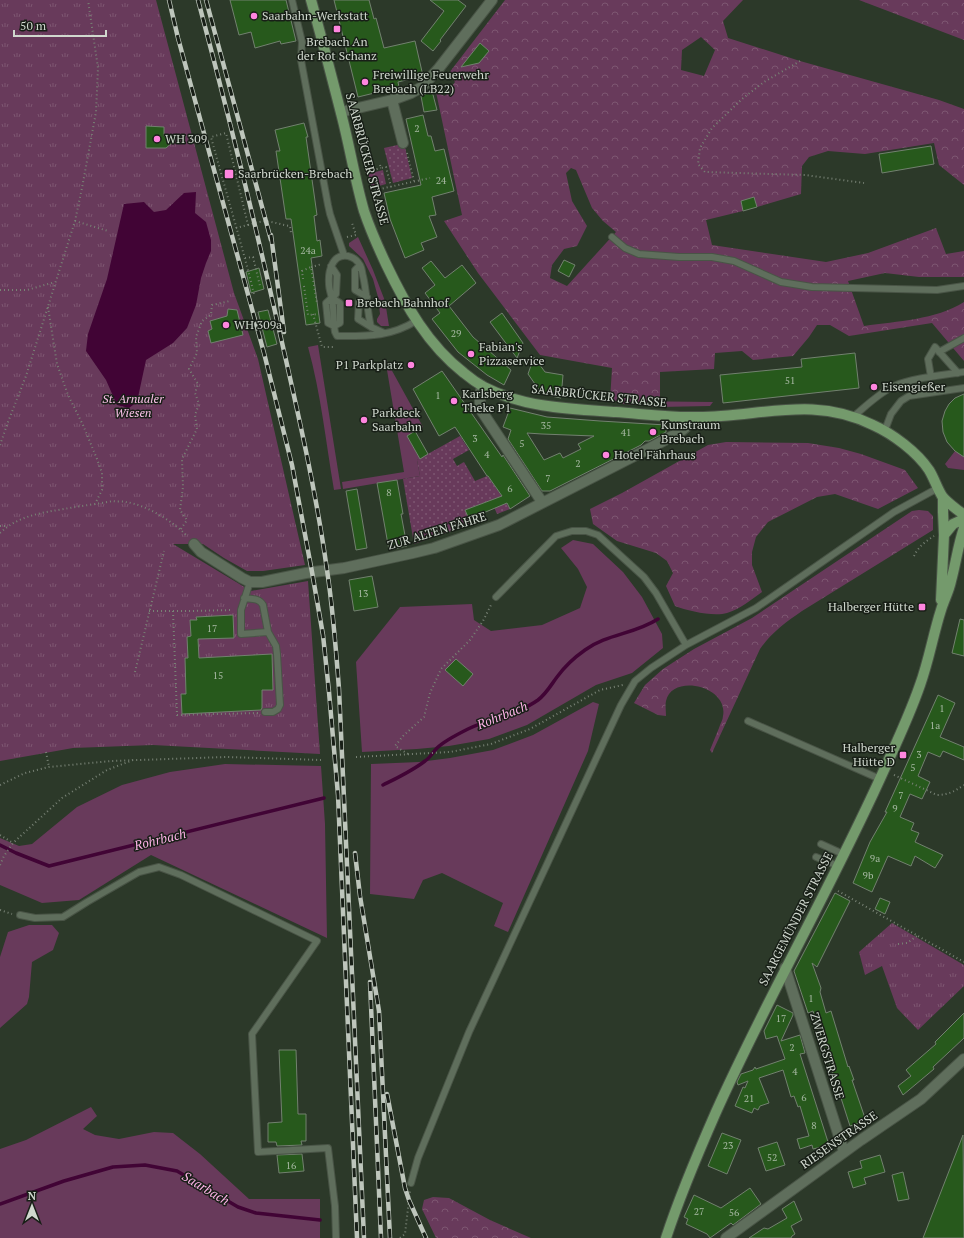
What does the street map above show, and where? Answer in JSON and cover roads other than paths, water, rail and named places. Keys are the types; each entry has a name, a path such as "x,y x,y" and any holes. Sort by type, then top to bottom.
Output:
{"main road":[{"name":"SAARBRÜCKER STRASSE","path":"311,0 341,112 365,213 376,241 393,279 416,321 429,340 448,360 472,379 482,386 511,398 544,406 697,418 785,409 814,409 854,416 885,430 917,456 928,470 943,498 964,515"},
{"name":"SAARBRÜCKER STRASSE","path":"940,538 943,498"},
{"path":"940,538 952,524 964,519"},
{"name":"SAARGEMÜNDER STRASSE","path":"666,1238 694,1162 731,1078 785,968 844,854 882,775 920,684 941,610 951,582 961,546 964,528"},
{"name":"SAARGEMÜNDER STRASSE","path":"940,538 941,610"}],"street":[{"path":"341,112 392,100 411,93 422,86 439,68 492,0"},
{"path":"392,100 403,143"},
{"path":"482,386 479,396 481,410 542,502"},
{"name":"ZUR ALTEN FÄHRE","path":"250,582 262,582 306,573 346,568 387,560 434,548 498,525 664,441 688,426 697,418"},
{"path":"194,544 202,552 250,582"},
{"name":"ZWERGSTRASSE","path":"785,968 844,1152"},
{"name":"RIESENSTRASSE","path":"726,1238 844,1152 921,1099 964,1060"}],"lane":[{"path":"292,0 302,42 301,60 328,206 344,255"},
{"path":"612,237 625,248 639,254 679,257 712,257 734,262 781,282 812,287 937,290 964,286"},
{"path":"371,328 367,297 360,265 356,259 350,256 344,255 338,257 331,266 337,275 336,294 332,298 334,326 337,336 367,336 386,334 402,329 416,321"},
{"path":"360,265 355,270 355,290 367,297"},
{"path":"367,297 358,301 358,319 371,328 386,334"},
{"path":"939,352 964,338"},
{"path":"931,377 928,359 935,347 961,373"},
{"path":"854,416 894,386 910,381 961,373"},
{"path":"885,430 891,414 901,401 909,396 964,388"},
{"path":"411,1184 418,1158 469,1032 621,705 635,681 651,668 686,645 756,608 894,512 938,488"},
{"path":"496,597 556,536 572,531 586,531 598,536 644,577 656,593 686,645"},
{"path":"250,582 241,610 241,634 268,632"},
{"path":"244,598 255,599 261,602 263,605 268,632 276,646 280,705 278,709 273,712 265,712"},
{"path":"748,721 853,767 882,775"},
{"path":"822,844 844,854"},
{"path":"816,857 838,866"},
{"path":"20,915 35,918 63,917 139,872 159,867 181,875 317,941 252,1034 258,1152 328,1148 335,1206 336,1238"}],"waterway":[{"name":"Rohrbach","path":"383,785 420,765 447,740 456,735 477,725 513,713 538,700 567,665 581,653 594,645 612,637 640,628 658,619"},
{"name":"Rohrbach","path":"0,845 49,866 324,798"},
{"name":"Saarbach","path":"0,1204 64,1181 113,1167 145,1165 177,1171 238,1207 256,1213 320,1220"}],"railway":[{"path":"169,0 264,353 292,465 323,635 338,795 357,1238"},
{"path":"198,0 229,118 267,276 317,506 329,585 339,689 364,1238"},
{"path":"206,0 271,240"},
{"path":"271,235 284,332"},
{"path":"355,853 360,896 379,1011 390,1238"},
{"path":"370,982 381,1238"},
{"path":"387,1094 405,1188 426,1238"}],"place":[{"name":"Saarbahn-Werkstatt","path":"254,16"},
{"name":"Brebach An der Rot Schanz","path":"337,29"},
{"name":"Freiwillige Feuerwehr Brebach (LB22)","path":"365,82"},
{"name":"WH 309","path":"157,139"},
{"name":"Saarbrücken-Brebach","path":"229,174"},
{"name":"Brebach Bahnhof","path":"349,303"},
{"name":"WH 309a","path":"226,325"},
{"name":"Fabian's Pizzaservice","path":"471,354"},
{"name":"P1 Parkplatz","path":"411,365"},
{"name":"Eisengießer","path":"874,387"},
{"name":"Karlsberg Theke P1","path":"454,401"},
{"name":"Parkdeck Saarbahn","path":"364,420"},
{"name":"Kunstraum Brebach","path":"653,432"},
{"name":"Hotel Fährhaus","path":"606,455"},
{"name":"Halberger Hütte","path":"922,607"},
{"name":"Halberger Hütte D","path":"903,755"}],"park label":[{"name":"St. Arnualer Wiesen","path":"133,406"}]}
